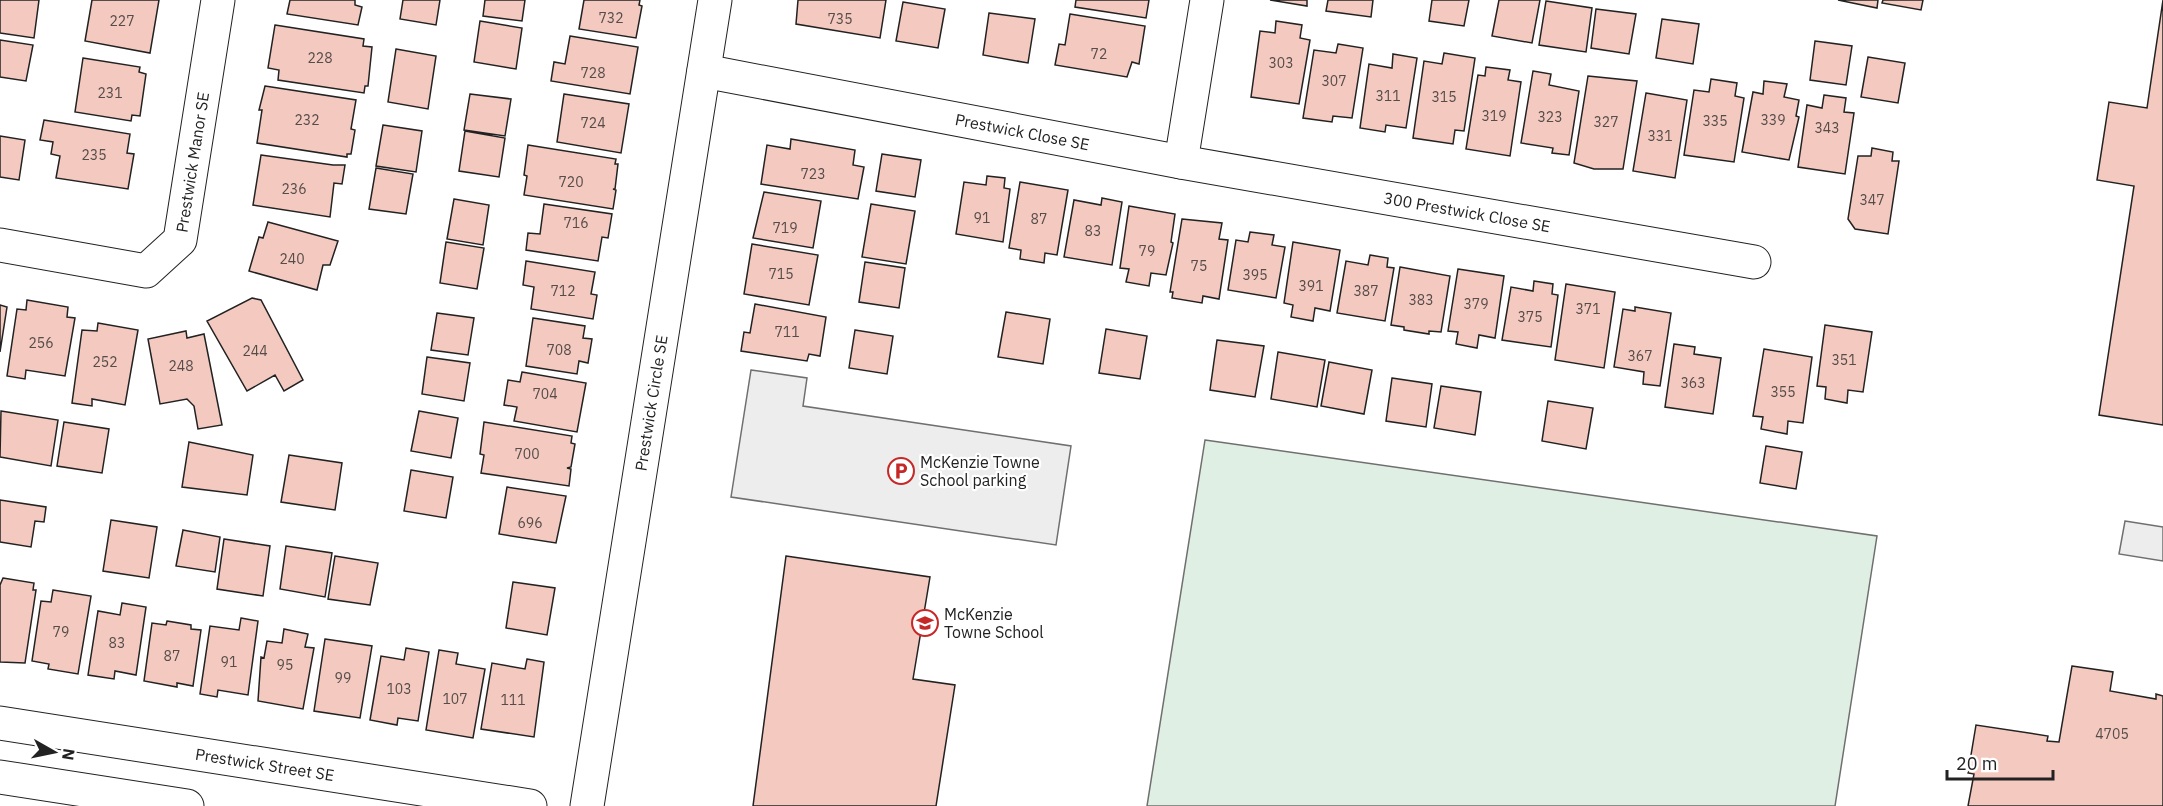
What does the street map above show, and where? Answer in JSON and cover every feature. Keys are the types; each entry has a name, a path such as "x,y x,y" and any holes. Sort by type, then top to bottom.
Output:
{"street":[{"name":"Prestwick Manor SE","path":"0,245 146,271 180,240 218,0"},
{"name":"Prestwick Circle SE","path":"587,806 715,0"},
{"path":"1180,162 1207,0"},
{"name":"Prestwick Close SE","path":"704,71 1180,162"},
{"name":"300 Prestwick Close SE","path":"1180,162 1754,262"},
{"name":"Prestwick Street SE","path":"0,723 530,806"},
{"path":"0,777 187,806"}],"green space":[{"path":"1205,440 1877,536 1835,806 1147,806"}],"shaded area":[{"name":"McKenzie Towne School parking","path":"751,370 807,378 803,406 1071,446 1056,545 731,497"},
{"path":"2125,521 2163,527 2163,561 2119,554"}],"building":[{"path":"0,0 39,0 34,38 0,33"},
{"path":"92,0 159,0 150,53 85,41"},
{"path":"290,0 355,0 355,5 362,7 358,25 287,14"},
{"path":"403,0 440,0 436,25 400,19"},
{"path":"485,0 525,0 522,21 483,16"},
{"path":"584,0 640,0 639,5 642,6 636,38 579,29"},
{"path":"798,0 886,0 880,38 796,24"},
{"path":"1076,0 1149,0 1146,18 1075,7"},
{"path":"1270,0 1307,0 1307,6"},
{"path":"1328,0 1373,0 1371,17 1326,11"},
{"path":"1432,0 1469,0 1464,26 1429,21"},
{"path":"1499,0 1540,0 1532,43 1492,36"},
{"path":"1838,0 1878,0 1877,8"},
{"path":"1883,0 1923,0 1921,10 1882,3"},
{"path":"2163,0 2163,425 2099,415 2134,186 2097,180 2109,102 2147,108"},
{"path":"1546,1 1592,8 1586,52 1539,45"},
{"path":"903,2 945,9 938,48 896,41"},
{"path":"1596,9 1636,14 1629,54 1591,48"},
{"path":"989,13 1035,19 1028,63 983,55"},
{"path":"1070,14 1145,26 1139,64 1132,62 1127,77 1055,65 1059,44 1065,45"},
{"path":"1662,19 1699,24 1693,64 1656,58"},
{"path":"480,21 522,28 516,69 474,62"},
{"path":"1276,21 1302,25 1300,38 1310,40 1299,104 1251,97 1260,31 1275,33"},
{"path":"275,25 364,39 363,46 372,47 368,86 365,86 364,93 278,80 279,70 268,68"},
{"path":"570,36 638,47 630,94 551,81 554,62 565,64"},
{"path":"0,40 33,45 26,81 0,77"},
{"path":"1815,41 1852,46 1846,85 1810,80"},
{"path":"1338,44 1363,48 1352,118 1333,116 1332,122 1303,118 1314,50 1336,53"},
{"path":"396,49 436,56 428,109 388,102"},
{"path":"1444,53 1475,58 1464,131 1455,130 1453,144 1413,138 1424,61 1442,64"},
{"path":"1393,54 1417,58 1406,128 1386,125 1385,132 1360,128 1369,64 1392,68"},
{"path":"1868,57 1905,63 1898,103 1861,97"},
{"path":"83,58 140,67 139,72 146,74 140,116 132,115 131,121 75,112"},
{"path":"1486,67 1510,70 1508,80 1521,82 1510,156 1466,149 1478,75 1485,76"},
{"path":"1533,71 1551,74 1549,85 1579,91 1569,155 1552,153 1553,148 1521,143"},
{"path":"1588,76 1637,81 1623,169 1594,169 1574,163"},
{"path":"1711,79 1737,83 1735,96 1744,98 1734,162 1684,155 1694,90 1709,92"},
{"path":"1764,81 1787,84 1784,97 1799,100 1796,116 1799,117 1789,160 1742,152 1753,92 1763,94"},
{"path":"265,86 356,100 351,129 355,130 351,154 347,154 347,157 257,143 262,110 259,110"},
{"path":"1646,93 1687,100 1675,178 1633,171"},
{"path":"470,94 511,99 505,136 464,130"},
{"path":"564,94 629,104 621,153 557,142"},
{"path":"1824,95 1846,98 1844,112 1854,113 1845,174 1798,167 1807,105 1822,108"},
{"path":"44,120 130,134 127,153 134,154 128,189 56,178 60,156 51,154 53,142 40,140"},
{"path":"383,125 422,131 416,172 376,166"},
{"path":"465,131 505,138 499,177 459,171"},
{"path":"0,136 25,140 19,180 0,177"},
{"path":"791,139 855,150 853,165 864,167 858,199 761,184 767,145 790,149"},
{"path":"528,145 616,159 615,164 618,164 615,189 613,189 616,190 613,209 524,195"},
{"path":"1872,148 1893,152 1892,161 1899,161 1888,234 1855,229 1848,219 1858,156 1871,156"},
{"path":"882,154 921,160 915,197 876,191"},
{"path":"261,155 345,165 342,184 334,183 330,217 253,205"},
{"path":"376,168 413,174 406,214 369,209"},
{"path":"987,176 1005,178 1004,188 1010,189 1003,242 956,234 964,182 986,185"},
{"path":"1020,182 1068,190 1057,255 1045,253 1044,263 1020,259 1021,250 1009,248"},
{"path":"764,192 821,201 813,248 753,238"},
{"path":"1102,198 1122,202 1112,265 1064,257 1074,200 1101,205"},
{"path":"454,199 489,205 483,245 447,239"},
{"path":"544,204 612,214 608,238 602,237 598,261 526,250 528,233 540,234"},
{"path":"871,204 915,211 906,264 862,257"},
{"path":"1129,206 1175,214 1171,242 1173,243 1166,275 1151,273 1149,286 1126,282 1129,269 1120,268"},
{"path":"1182,219 1222,223 1219,239 1228,240 1219,299 1203,296 1202,303 1172,298 1173,292 1170,292"},
{"path":"268,222 338,241 330,265 323,265 317,290 249,271 259,237 263,238"},
{"path":"1250,232 1274,235 1272,245 1285,247 1276,298 1228,290 1236,240 1248,242"},
{"path":"446,242 484,248 477,289 440,283"},
{"path":"1293,242 1340,250 1330,311 1315,308 1313,321 1291,317 1293,305 1284,303"},
{"path":"752,244 818,255 809,305 744,294"},
{"path":"1370,255 1388,258 1387,267 1394,268 1385,321 1337,313 1346,261 1368,265"},
{"path":"526,261 595,272 591,294 597,295 593,319 531,309 534,287 523,285"},
{"path":"865,262 905,268 899,308 859,302"},
{"path":"1400,267 1450,276 1441,332 1429,331 1429,334 1404,330 1404,327 1391,325"},
{"path":"1458,269 1504,276 1495,338 1479,335 1477,348 1456,344 1458,332 1448,331"},
{"path":"1534,281 1553,284 1552,294 1558,295 1551,347 1502,340 1511,287 1533,291"},
{"path":"1566,284 1615,292 1604,368 1555,360"},
{"path":"252,298 261,300 303,380 284,391 275,375 247,391 207,321"},
{"path":"27,300 68,307 67,317 75,318 65,376 26,370 25,379 7,376 17,309 26,310"},
{"path":"755,304 826,317 820,356 809,354 807,361 741,351 744,332 750,333"},
{"path":"0,305 7,307 0,352"},
{"path":"1635,307 1671,313 1660,386 1643,384 1644,372 1614,367 1623,309 1635,311"},
{"path":"1006,312 1050,319 1043,364 998,357"},
{"path":"437,313 474,318 468,355 431,350"},
{"path":"533,318 585,326 583,338 592,339 588,363 579,361 577,374 526,366"},
{"path":"98,323 138,330 125,405 92,399 92,406 72,403 82,330 97,331"},
{"path":"1825,325 1872,332 1863,392 1848,390 1847,403 1825,399 1826,387 1817,386"},
{"path":"1106,329 1147,336 1140,379 1099,373"},
{"path":"855,330 893,336 887,374 849,368"},
{"path":"186,331 187,338 204,334 222,425 198,429 194,406 187,399 160,404 148,339"},
{"path":"1217,340 1264,346 1255,397 1210,390"},
{"path":"1674,344 1695,347 1694,354 1721,358 1713,414 1665,407"},
{"path":"1764,349 1812,357 1803,423 1788,421 1787,434 1761,429 1763,417 1753,416"},
{"path":"1278,352 1325,360 1317,407 1271,399"},
{"path":"427,357 470,363 464,401 422,394"},
{"path":"1329,362 1372,370 1364,414 1321,406"},
{"path":"522,372 586,383 577,432 514,421 517,407 504,405 508,380 520,382"},
{"path":"1392,378 1432,384 1426,427 1386,421"},
{"path":"1441,386 1481,392 1475,435 1434,428"},
{"path":"1548,401 1593,408 1586,449 1542,441"},
{"path":"1,411 58,420 51,466 0,457"},
{"path":"419,411 458,418 451,458 411,451"},
{"path":"64,422 109,429 102,473 57,466"},
{"path":"484,422 572,436 571,443 575,444 571,467 567,468 571,469 569,486 481,473 484,455 480,454"},
{"path":"189,442 253,455 247,495 182,487"},
{"path":"1766,446 1802,452 1796,489 1760,483"},
{"path":"289,455 342,463 335,510 281,502"},
{"path":"411,470 453,477 446,518 404,511"},
{"path":"507,487 566,496 556,543 499,534"},
{"path":"0,500 46,507 44,522 35,521 31,547 0,542"},
{"path":"111,520 157,527 149,578 103,571"},
{"path":"183,530 220,537 215,572 176,566"},
{"path":"224,539 270,546 263,596 217,589"},
{"path":"286,546 332,553 325,597 280,589"},
{"path":"335,556 378,563 370,605 328,599"},
{"path":"786,556 930,577 913,679 955,685 936,806 753,806"},
{"path":"3,578 34,583 33,590 36,590 25,663 0,662 0,585"},
{"path":"513,582 555,588 547,635 506,628"},
{"path":"53,590 91,596 78,674 48,669 49,664 32,661 41,601 51,602"},
{"path":"122,603 146,607 136,675 115,671 114,679 88,675 98,611 120,615"},
{"path":"241,618 258,621 248,695 218,690 217,697 200,694 210,626 239,630"},
{"path":"167,621 191,625 191,629 201,630 193,686 177,683 177,687 144,681 152,623 166,625"},
{"path":"284,629 308,634 305,647 314,648 303,709 258,701 261,657 264,658 267,641 282,643"},
{"path":"325,639 372,646 360,718 314,711"},
{"path":"406,648 429,652 418,721 398,718 397,725 370,720 381,656 404,660"},
{"path":"439,650 458,653 456,664 485,669 473,738 426,730"},
{"path":"527,659 544,662 534,737 481,729 492,663 525,669"},
{"path":"2072,666 2113,672 2110,691 2156,699 2156,694 2163,696 2163,806 1968,806 1974,774 1968,773 1976,725 2048,736 2047,741 2059,742"}],"place":[{"name":"McKenzie Towne School parking","path":"901,471"},
{"name":"McKenzie Towne School","path":"925,623"}]}
